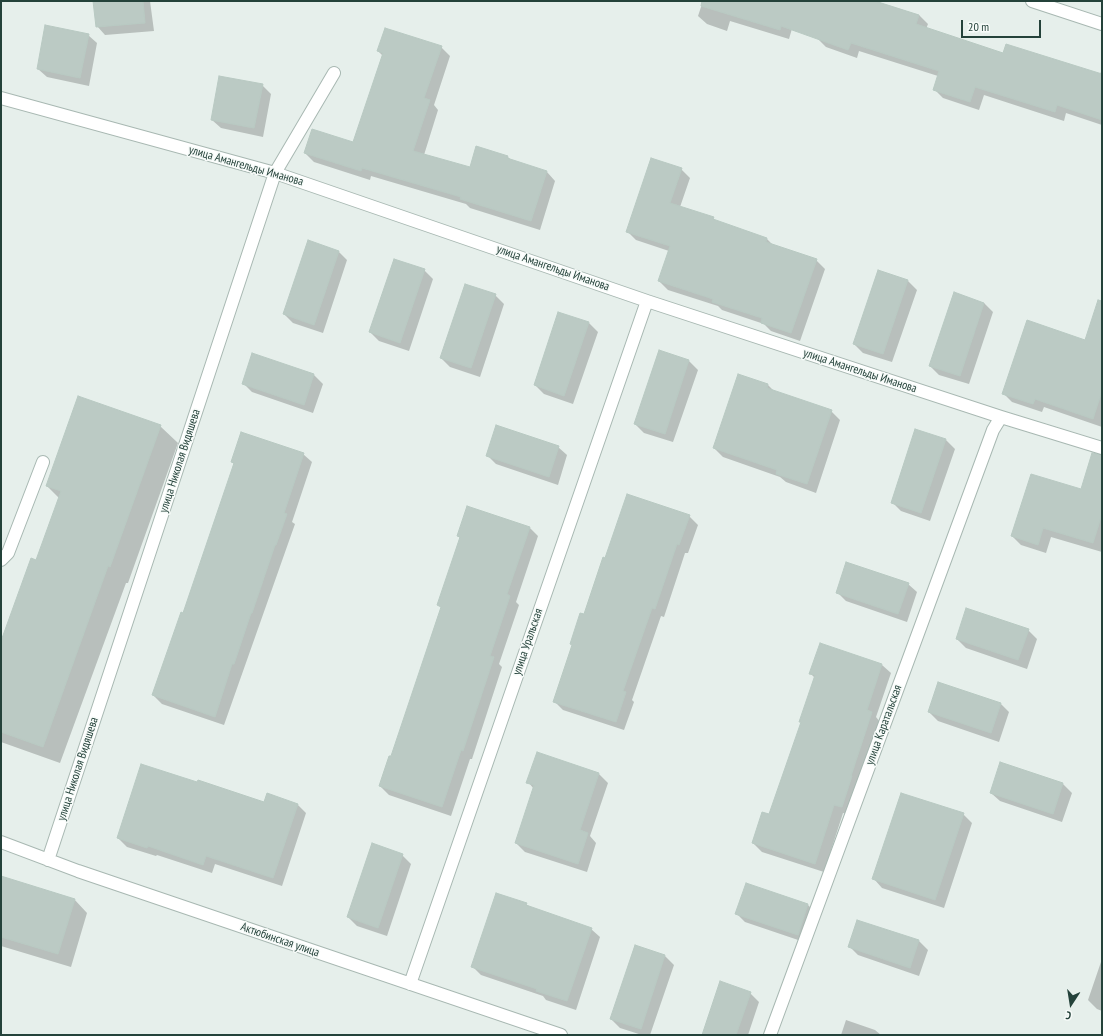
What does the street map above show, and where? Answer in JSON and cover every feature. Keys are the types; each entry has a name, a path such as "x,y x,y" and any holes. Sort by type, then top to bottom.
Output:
{"street":[{"path":"1032,1 1102,24"},
{"name":"улица Николая Видяшева","path":"48,860 275,173 334,73"},
{"name":"улица Амангельды Иманова","path":"1,98 275,173 647,301 1001,417 1102,448"},
{"name":"улица Уральская","path":"410,984 647,301"},
{"name":"улица Каратальская","path":"770,1035 993,430 1001,417"},
{"path":"1,560 8,553 44,462"},
{"name":"Актюбинская улица","path":"1,842 78,871 561,1035"}],"building":[{"path":"93,1 143,1 145,23 96,27"},
{"path":"702,1 875,1 919,15 916,24 1003,53 1006,44 1102,74 1102,120 1057,105 1055,112 975,87 970,102 933,90 939,71 851,43 848,50 781,26 780,30 701,6"},
{"path":"45,25 89,34 80,78 37,69"},
{"path":"385,28 442,46 424,98 430,100 413,151 470,167 476,146 547,171 531,221 460,199 461,197 362,168 361,171 304,153 312,129 353,142 383,53 377,51"},
{"path":"219,76 263,84 254,128 211,120"},
{"path":"651,158 682,168 670,203 714,217 713,219 767,238 766,242 817,259 791,333 761,323 762,318 712,302 713,299 658,281 670,246 626,232"},
{"path":"308,240 339,251 314,325 283,314"},
{"path":"394,259 425,269 400,343 369,332"},
{"path":"878,270 908,280 883,354 853,344"},
{"path":"465,284 496,294 471,368 440,358"},
{"path":"954,292 984,303 960,376 929,366"},
{"path":"1098,300 1102,301 1102,391 1093,419 1035,399 1033,404 1002,394 1027,320 1085,340"},
{"path":"558,312 589,322 564,396 534,385"},
{"path":"659,350 689,360 665,434 634,424"},
{"path":"252,353 314,374 304,405 242,384"},
{"path":"738,374 768,384 767,388 832,410 807,484 776,474 777,470 713,448"},
{"path":"78,396 161,425 110,567 108,566 43,747 1,732 1,641 31,558 36,560 61,491 46,486"},
{"path":"496,425 559,446 549,477 486,456"},
{"path":"915,429 946,439 921,513 891,503"},
{"path":"241,432 304,453 284,513 287,514 234,664 232,664 215,717 152,695 181,612 183,613 234,463 231,462"},
{"path":"1092,453 1102,455 1102,514 1093,543 1043,528 1038,545 1011,536 1031,474 1081,489"},
{"path":"627,494 690,515 679,545 677,544 655,609 652,608 623,691 626,692 616,722 553,702 572,645 570,644 580,613 584,614 603,557 605,558"},
{"path":"467,506 530,527 507,594 510,596 490,656 494,657 463,751 461,750 442,807 379,786 389,756 391,756 441,607 437,605 460,537 457,536"},
{"path":"846,562 909,583 898,614 836,593"},
{"path":"966,608 1029,629 1018,660 956,639"},
{"path":"820,643 882,664 867,710 872,712 842,807 834,805 815,864 752,843 762,812 769,814 801,722 799,722 815,675 809,674"},
{"path":"938,682 1001,703 991,733 928,712"},
{"path":"537,752 599,773 580,830 588,833 578,864 515,843 534,785 526,783"},
{"path":"1000,762 1063,783 1053,814 990,793"},
{"path":"141,764 197,782 198,780 264,802 267,793 298,804 273,878 206,856 203,865 148,846 147,848 117,838"},
{"path":"901,793 964,813 935,900 872,879"},
{"path":"372,843 403,854 378,928 347,917"},
{"path":"1,876 75,899 58,954 1,937"},
{"path":"746,883 808,904 798,935 735,914"},
{"path":"496,893 527,903 526,905 592,928 567,1001 536,991 537,989 471,967"},
{"path":"857,920 919,940 910,968 848,947"},
{"path":"635,945 665,955 641,1029 610,1019"},
{"path":"720,981 751,992 736,1035 702,1035"}]}
